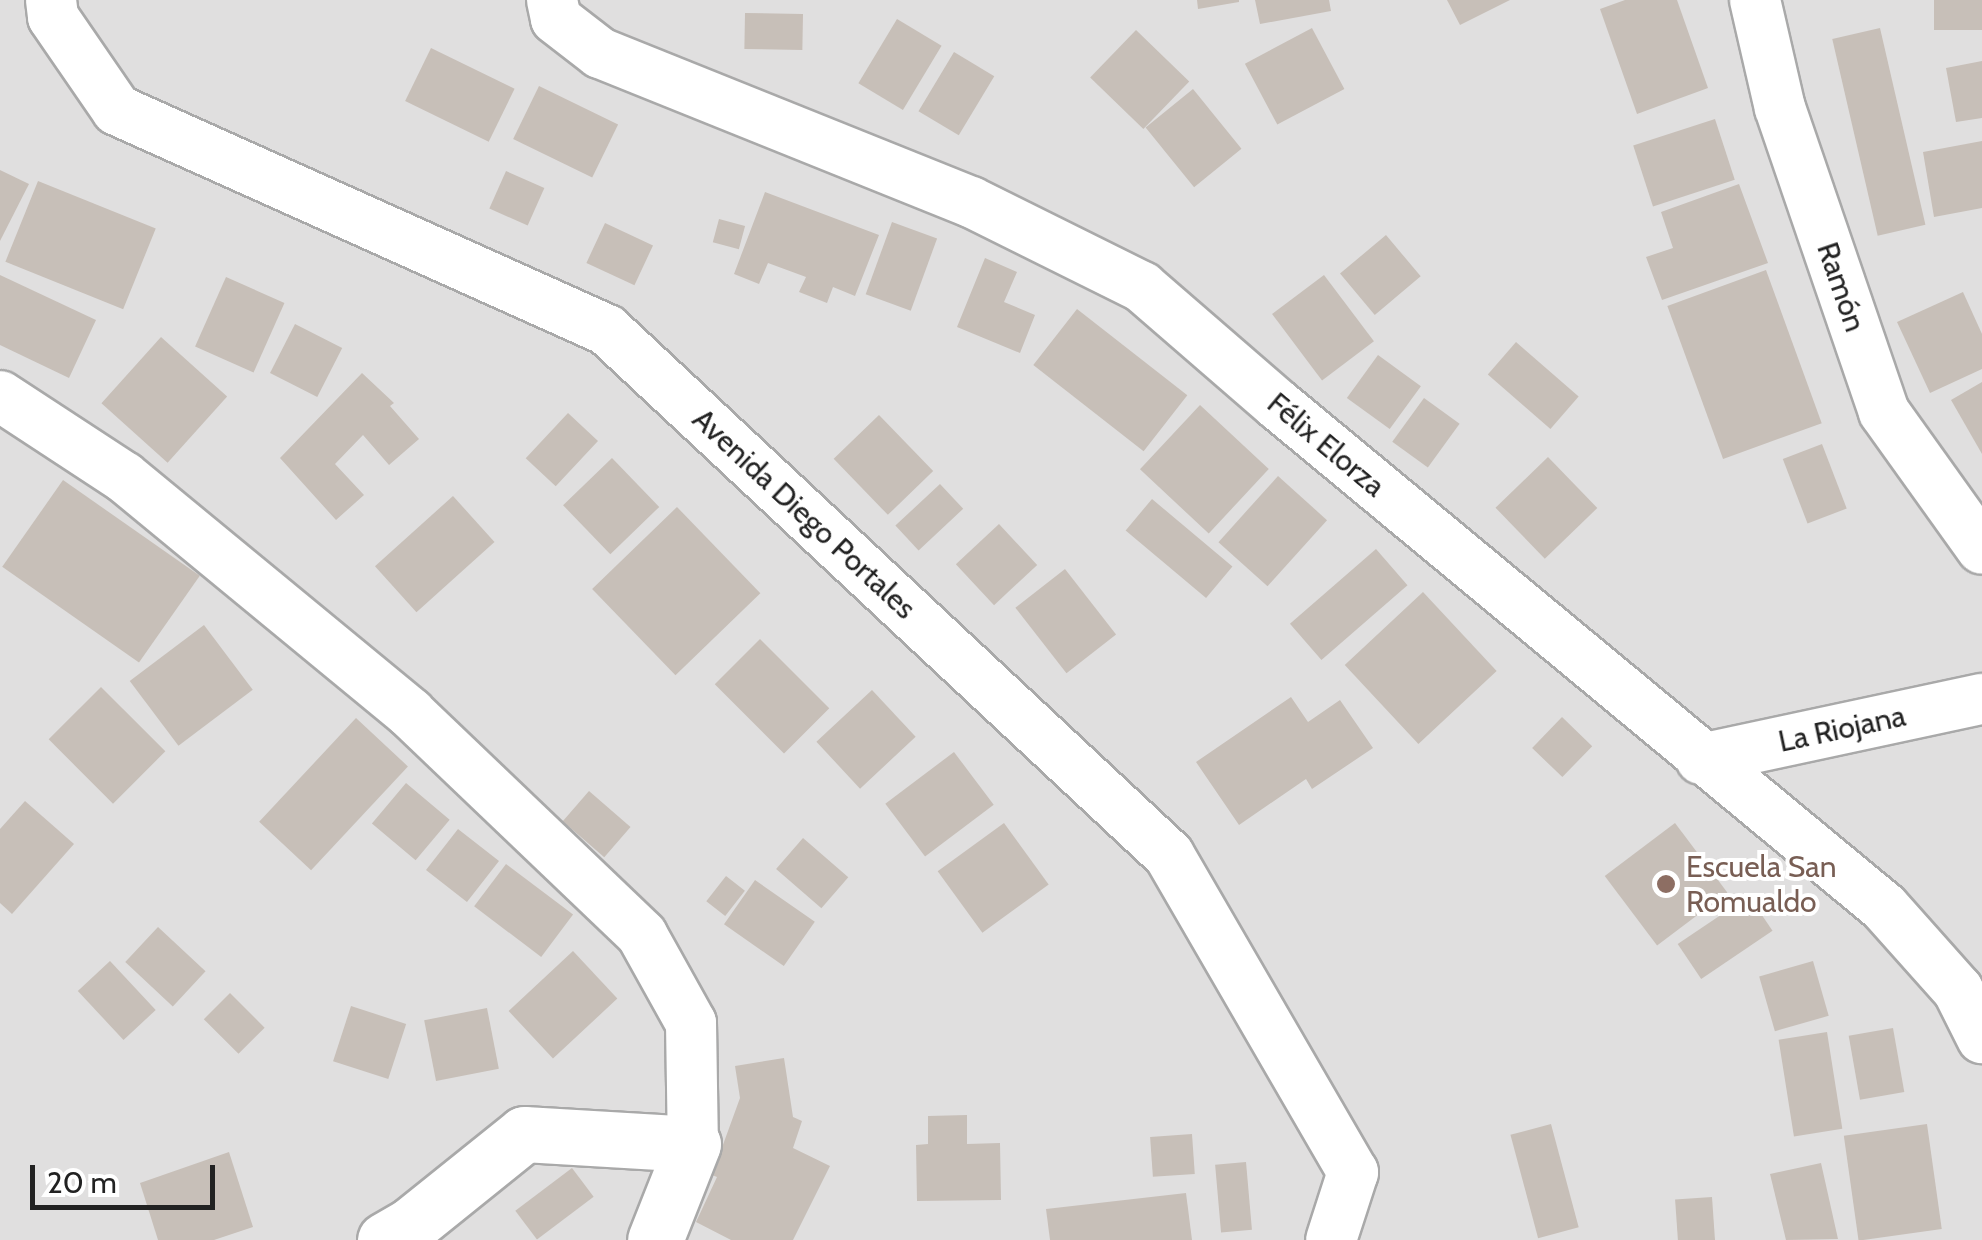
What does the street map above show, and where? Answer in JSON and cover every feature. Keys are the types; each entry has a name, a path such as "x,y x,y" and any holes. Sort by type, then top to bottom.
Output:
{"street":[{"name":"Avenida Diego Portales","path":"51,0 53,17 117,110 607,330 1170,856 1353,1172 1330,1240"},
{"name":"Ramón","path":"1755,0 1780,108 1884,412 1982,548"},
{"name":"Félix Elorza","path":"554,10 600,53 971,202 1142,287 1701,758 1884,906 1958,990 1982,1038"},
{"path":"0,396 124,478 410,713 642,935 691,1023 693,1144 655,1240"},
{"name":"La Riojana","path":"1701,758 1982,699"},
{"path":"385,1240 411,1225 524,1134 693,1144"}],"shaded area":[{"path":"0,0 1982,0 1982,1240 0,1240"}],"building":[{"path":"1197,0 1239,0 1239,2 1198,9"},
{"path":"1255,0 1329,0 1331,11 1260,24"},
{"path":"1447,0 1510,0 1460,25"},
{"path":"1625,0 1677,0 1708,88 1637,114 1600,9"},
{"path":"1934,0 1982,0 1982,30 1934,30"},
{"path":"745,13 803,14 802,50 744,49"},
{"path":"897,19 942,46 903,110 858,83"},
{"path":"1312,28 1344,89 1277,125 1245,64"},
{"path":"1880,28 1925,225 1878,236 1832,39"},
{"path":"1136,30 1189,81 1143,129 1090,77"},
{"path":"431,48 515,89 489,142 405,101"},
{"path":"954,52 994,76 959,135 918,111"},
{"path":"1982,61 1982,118 1956,122 1946,68"},
{"path":"539,86 618,125 592,178 513,139"},
{"path":"1193,89 1241,149 1194,187 1146,127"},
{"path":"1715,119 1735,180 1653,206 1633,146"},
{"path":"1982,141 1982,208 1934,217 1923,152"},
{"path":"0,170 29,184 0,241"},
{"path":"506,171 544,188 528,226 489,208"},
{"path":"38,181 156,229 123,309 5,262"},
{"path":"1739,184 1768,263 1662,300 1646,257 1673,248 1661,212"},
{"path":"765,192 879,235 855,296 833,287 827,303 799,292 806,277 768,263 759,284 734,274"},
{"path":"719,219 745,226 739,249 713,242"},
{"path":"892,222 937,238 911,311 866,294"},
{"path":"605,223 653,245 634,285 586,263"},
{"path":"1386,235 1421,276 1375,315 1340,274"},
{"path":"985,258 1017,272 1004,302 1035,315 1020,353 957,327"},
{"path":"1766,270 1822,423 1723,459 1667,306"},
{"path":"0,275 96,320 69,378 0,345"},
{"path":"1324,275 1374,341 1322,380 1272,314"},
{"path":"226,277 284,303 254,372 195,346"},
{"path":"1963,292 1982,334 1982,369 1930,393 1897,322"},
{"path":"1077,309 1187,395 1144,451 1033,365"},
{"path":"295,324 342,348 317,397 270,373"},
{"path":"161,337 227,397 168,463 101,403"},
{"path":"1516,342 1579,396 1550,429 1488,374"},
{"path":"1378,355 1421,386 1390,429 1347,398"},
{"path":"362,373 394,403 390,406 419,439 389,465 363,435 335,464 364,495 336,520 280,458"},
{"path":"1982,382 1982,454 1951,400"},
{"path":"1424,398 1460,424 1428,468 1392,442"},
{"path":"1200,405 1269,469 1209,533 1140,469"},
{"path":"568,413 598,441 556,486 526,458"},
{"path":"879,415 933,471 888,515 834,459"},
{"path":"1822,444 1847,508 1808,523 1783,459"},
{"path":"1548,457 1597,508 1545,559 1495,508"},
{"path":"612,458 659,507 610,554 563,505"},
{"path":"1278,476 1327,520 1267,586 1218,542"},
{"path":"63,480 200,576 139,663 2,567"},
{"path":"940,484 963,509 919,550 895,526"},
{"path":"453,496 494,542 416,612 375,566"},
{"path":"1152,499 1232,566 1206,598 1126,530"},
{"path":"677,507 760,593 675,675 592,589"},
{"path":"999,524 1037,565 994,605 956,564"},
{"path":"1376,549 1407,585 1321,660 1290,624"},
{"path":"1065,569 1116,634 1066,673 1015,608"},
{"path":"1423,592 1497,671 1418,744 1345,665"},
{"path":"204,625 253,690 178,746 130,681"},
{"path":"760,639 829,708 784,754 715,684"},
{"path":"101,687 165,751 113,804 49,739"},
{"path":"872,690 916,737 860,789 816,742"},
{"path":"1291,697 1308,722 1340,700 1373,748 1312,789 1306,779 1239,825 1196,762"},
{"path":"1562,717 1592,746 1562,777 1532,748"},
{"path":"356,718 408,766 311,870 259,822"},
{"path":"954,752 994,805 925,856 885,804"},
{"path":"406,783 450,820 416,860 372,824"},
{"path":"589,791 631,827 604,857 563,821"},
{"path":"25,801 74,844 12,914 0,903 0,829"},
{"path":"1004,823 1049,884 982,933 938,871"},
{"name":"Escuela San Romualdo","path":"1675,823 1727,892 1657,945 1605,876"},
{"path":"458,829 499,861 467,902 426,870"},
{"path":"803,838 848,877 821,908 776,869"},
{"path":"506,864 573,915 541,957 474,906"},
{"path":"726,876 745,891 725,916 706,901"},
{"path":"755,880 815,922 784,966 724,924"},
{"path":"1749,896 1772,931 1701,979 1678,944"},
{"path":"158,927 206,971 173,1006 125,962"},
{"path":"573,951 617,999 553,1059 509,1011"},
{"path":"110,961 156,1010 124,1040 78,991"},
{"path":"1813,961 1829,1016 1775,1031 1759,976"},
{"path":"230,993 265,1028 238,1054 204,1019"},
{"path":"351,1006 406,1024 388,1079 333,1061"},
{"path":"487,1008 499,1069 436,1081 424,1020"},
{"path":"1893,1028 1904,1092 1860,1100 1849,1036"},
{"path":"1827,1032 1842,1129 1794,1136 1779,1040"},
{"path":"784,1058 793,1117 802,1121 793,1148 830,1166 793,1240 731,1240 696,1222 717,1177 712,1175 740,1098 735,1066"},
{"path":"967,1115 967,1144 1000,1143 1001,1200 917,1201 916,1145 928,1144 928,1116"},
{"path":"1551,1124 1579,1227 1538,1238 1510,1135"},
{"path":"1927,1124 1942,1229 1858,1240 1844,1136"},
{"path":"1192,1134 1195,1174 1153,1177 1150,1137"},
{"path":"229,1152 253,1227 214,1240 158,1240 140,1183"},
{"path":"1246,1162 1252,1230 1221,1232 1215,1165"},
{"path":"1821,1163 1838,1239 1786,1240 1770,1174"},
{"path":"572,1168 594,1197 537,1239 515,1211"},
{"path":"1186,1193 1192,1240 1050,1240 1046,1209"},
{"path":"1712,1197 1715,1240 1678,1240 1675,1200"}],"place":[{"name":"Escuela San Romualdo","path":"1666,884"}]}
